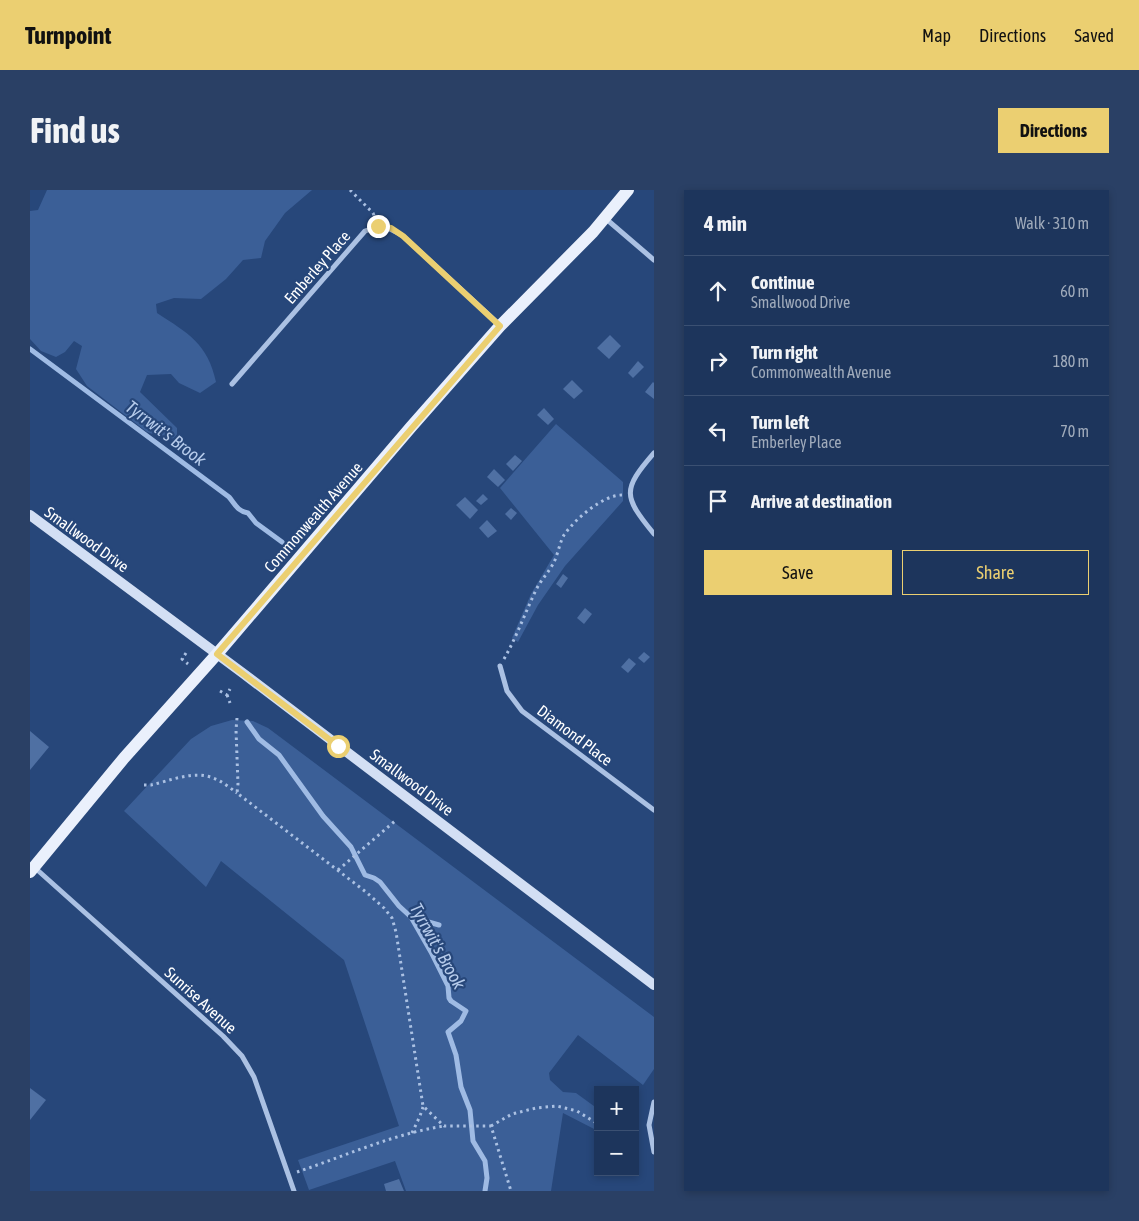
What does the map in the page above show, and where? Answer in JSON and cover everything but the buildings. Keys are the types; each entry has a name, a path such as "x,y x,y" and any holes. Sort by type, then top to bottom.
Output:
{"main road":[{"name":"Commonwealth Avenue","path":"32,869 124,758 217,654 500,326 605,218 628,190"}],"street":[{"path":"605,218 654,260"},
{"path":"378,226 391,228 403,236 500,326"},
{"name":"Emberley Place","path":"232,384 365,231 378,226"},
{"path":"654,453 634,476 631,488 635,509 654,534"},
{"name":"Smallwood Drive","path":"30,515 654,984"},
{"name":"Diamond Place","path":"500,666 507,691 522,711 654,810"},
{"name":"Sunrise Avenue","path":"32,869 223,1036 242,1056 254,1076 294,1191"},
{"path":"654,1102 648,1125 654,1152"}],"path":[{"path":"350,190 373,213 378,226"},
{"path":"500,666 515,640 536,589 555,560 565,535 579,519 601,501 614,496 631,495"},
{"path":"186,653 180,659 188,664"},
{"path":"227,695 230,690"},
{"path":"220,691 227,695 230,703"},
{"path":"237,793 236,730 238,718"},
{"path":"144,785 150,786 204,775 220,781 338,870 377,902 394,922 423,1106 412,1133"},
{"path":"338,870 395,821"},
{"path":"423,1106 444,1126"},
{"path":"288,1176 412,1133 444,1126 491,1126 512,1114 536,1108 557,1106 577,1112 594,1122"},
{"path":"491,1126 511,1191"}],"shaded area":[{"path":"47,190 312,190 285,213 265,241 261,258 243,260 226,279 201,299 174,298 156,304 157,313 187,334 202,349 208,358 216,382 200,393 179,383 171,374 147,375 140,392 177,428 177,439 161,437 147,432 87,386 76,369 82,346 74,341 65,352 56,357 41,351 30,339 30,211 38,210"},
{"path":"556,424 623,482 623,501 565,566 538,605 518,642 512,638 531,594 554,555 500,488"},
{"path":"232,720 253,721 268,728 654,1017 654,1069 643,1085 578,1035 549,1073 550,1080 563,1092 576,1093 594,1106 594,1129 563,1113 551,1191 406,1191 395,1161 309,1190 298,1160 399,1126 344,960 221,861 206,887 124,811 191,739 211,726"}],"waterway":[{"name":"Tyrrwit's Brook","path":"30,349 229,497 239,509 248,513 256,523 282,542"},
{"name":"Tyrrwit's Brook","path":"247,722 259,739 279,755 323,816 351,847 365,875 380,882 399,906 411,917 448,986 449,998 466,1011 461,1021 448,1032 456,1055 461,1087 470,1110 473,1141 485,1161 487,1178 485,1191"},
{"path":"411,917 439,925"}],"route":[{"path":"338,746 217,654 500,326 403,236 391,228 378,226"}]}
